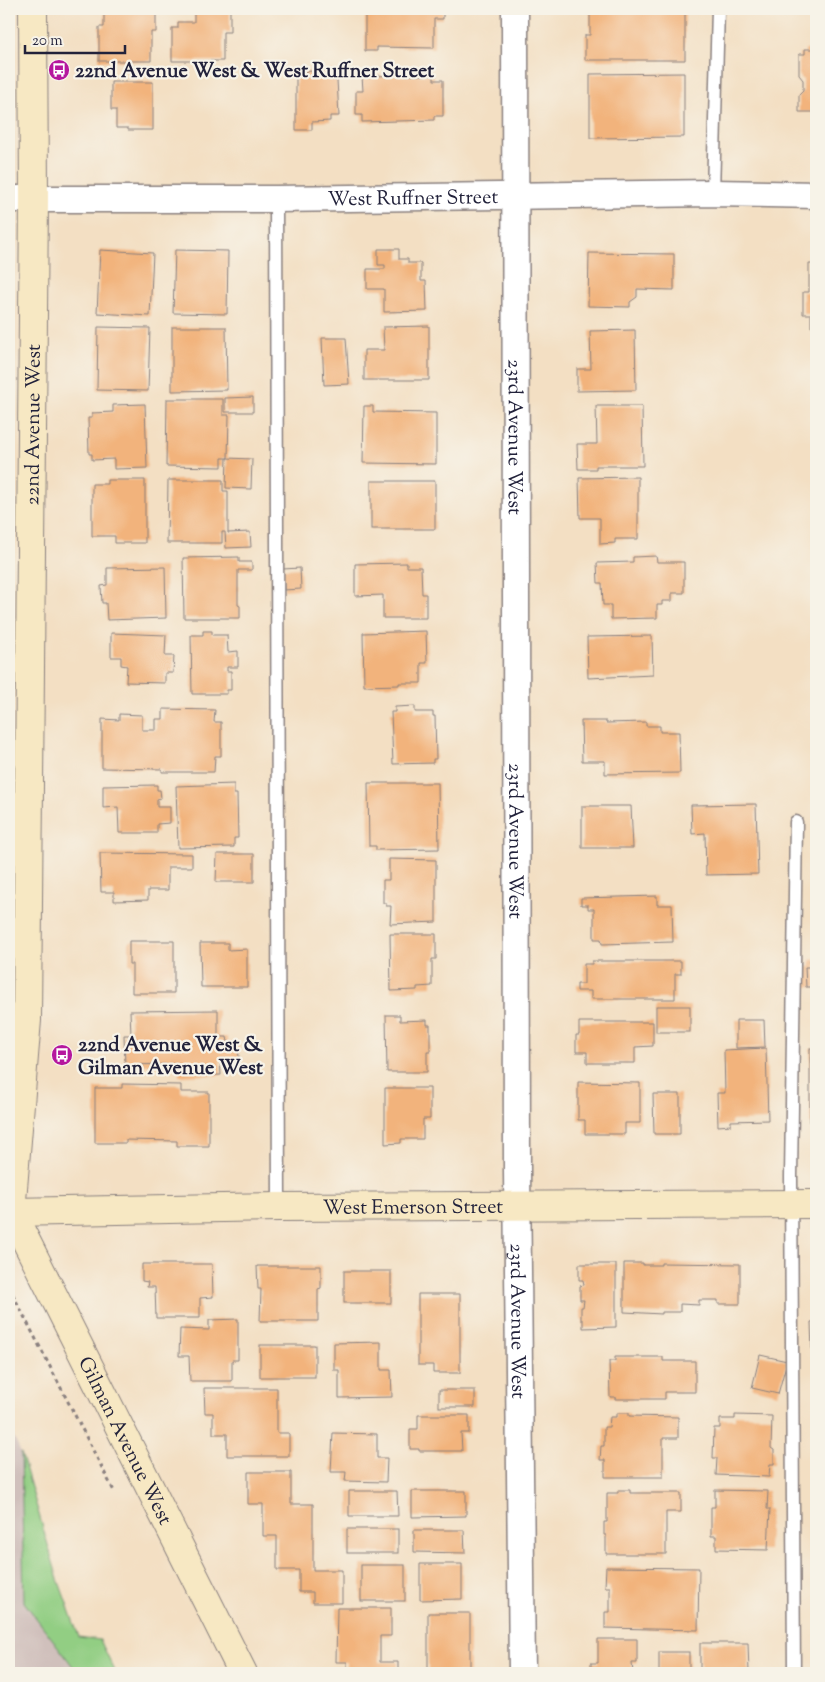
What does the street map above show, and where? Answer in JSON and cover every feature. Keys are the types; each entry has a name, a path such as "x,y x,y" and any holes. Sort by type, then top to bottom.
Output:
{"street":[{"name":"22nd Avenue West","path":"10,1209 27,1020 18,995 21,198 33,9"},
{"name":"23rd Avenue West","path":"515,9 518,1206 522,1673"},
{"name":"West Ruffner Street","path":"21,198 276,199 714,194 816,195"},
{"name":"West Emerson Street","path":"10,1209 804,1204"},
{"name":"Gilman Avenue West","path":"10,1209 243,1673"}],"lane":[{"path":"714,194 718,9"},
{"path":"276,199 279,1207"},
{"path":"794,1673 804,1204 796,822"}],"path":[{"path":"9,1287 118,1499"}],"shaded area":[{"path":"9,1427 21,1453 24,1602 78,1673 9,1673"}],"green space":[{"path":"21,1453 58,1579 79,1637 100,1640 116,1673 78,1673 24,1602"}],"building":[{"path":"104,9 156,9 156,32 151,32 151,61 99,61 99,27 104,27"},
{"path":"194,9 230,9 230,32 223,32 223,61 172,61 172,28 178,28 178,22 194,22"},
{"path":"365,9 443,9 443,19 434,19 434,48 377,47 377,51 365,51"},
{"path":"590,9 685,9 685,60 585,60 585,35 590,35"},
{"path":"805,49 816,49 816,112 799,112 799,95 803,91 803,80 799,75 799,54 805,54"},
{"path":"332,70 332,80 337,80 339,116 330,116 330,121 312,122 312,130 296,130 296,72"},
{"path":"684,73 684,137 590,138 590,74"},
{"path":"434,75 434,80 443,80 443,116 434,116 434,120 362,122 362,115 356,115 356,91 363,91 362,76"},
{"path":"111,82 153,82 153,130 116,128 116,110 111,110"},
{"path":"378,249 399,249 399,259 408,259 408,263 421,263 421,281 426,281 427,311 384,312 384,289 367,289 367,269 385,269 385,265 378,265"},
{"path":"100,250 153,253 150,316 97,313"},
{"path":"175,250 228,251 227,314 173,313"},
{"path":"589,253 674,254 674,290 637,289 637,297 630,302 630,307 588,306"},
{"path":"809,264 816,264 816,327 811,327 811,314 803,314 803,292 809,292"},
{"path":"429,326 429,380 364,380 364,350 384,350 383,327"},
{"path":"98,327 150,328 148,391 97,390"},
{"path":"172,327 226,327 227,390 172,391"},
{"path":"635,330 636,390 577,391 577,369 591,369 590,331"},
{"path":"322,338 346,338 349,384 324,385"},
{"path":"253,397 253,412 225,412 225,398"},
{"path":"167,399 223,399 223,415 229,415 228,458 222,458 222,467 166,466"},
{"path":"145,404 147,468 114,469 114,459 92,460 92,454 89,454 88,418 92,418 92,413 113,412 113,405"},
{"path":"364,406 373,406 373,412 436,413 436,464 363,463"},
{"path":"596,406 642,406 643,466 596,466 596,469 578,469 577,444 597,444"},
{"path":"227,458 252,459 251,489 226,488"},
{"path":"638,477 638,539 615,539 615,543 600,544 600,518 580,518 579,478"},
{"path":"107,480 145,480 145,543 115,543 115,536 92,536 92,484 107,484"},
{"path":"168,480 223,480 223,491 228,491 228,533 250,532 251,547 226,548 225,532 222,532 222,543 167,543"},
{"path":"371,481 435,481 435,529 371,529"},
{"path":"656,556 657,562 684,562 684,593 672,593 672,601 662,601 662,605 657,605 657,618 611,619 611,605 603,605 602,583 598,583 597,563 633,562 633,557"},
{"path":"239,557 239,562 252,562 252,570 238,570 240,618 184,618 183,558"},
{"path":"407,563 407,567 421,567 422,594 426,594 426,618 383,618 383,595 355,596 355,564"},
{"path":"165,567 166,618 107,620 106,603 102,603 101,586 107,585 107,568"},
{"path":"300,568 301,589 284,590 283,569"},
{"path":"203,631 212,631 212,635 227,635 228,652 238,651 238,667 227,667 227,671 231,671 231,690 227,690 227,694 192,694 191,635 203,635"},
{"path":"426,631 427,663 421,663 421,683 364,686 363,633"},
{"path":"111,633 166,635 165,656 174,656 173,673 165,673 165,683 126,682 127,666 121,665 121,657 111,657"},
{"path":"652,636 653,675 588,678 587,637"},
{"path":"415,706 415,712 433,712 433,716 435,716 436,759 433,759 433,763 393,764 391,712 395,712 395,707"},
{"path":"163,709 215,710 214,722 221,722 221,756 215,756 214,772 162,772 162,769 102,768 102,719 119,720 119,714 142,715 142,730 156,730 156,719 163,719"},
{"path":"581,721 606,721 606,723 646,722 646,726 660,726 660,732 679,732 680,773 605,774 605,761 582,761"},
{"path":"368,783 438,783 439,849 376,850 376,846 369,846"},
{"path":"234,784 234,794 237,794 238,838 234,838 234,847 178,848 176,786"},
{"path":"157,785 161,798 157,799 157,807 170,807 170,823 157,824 157,833 119,833 118,807 103,808 103,786"},
{"path":"756,804 758,874 706,875 705,833 692,834 691,805"},
{"path":"582,806 631,806 633,848 582,848"},
{"path":"100,853 192,854 192,867 168,867 168,890 148,890 148,900 114,901 114,892 101,892"},
{"path":"217,854 254,854 254,882 216,882"},
{"path":"389,859 436,860 436,922 390,924 391,906 386,906 386,903 383,903 383,880 389,880"},
{"path":"657,896 657,905 672,905 673,942 602,944 601,939 594,939 594,909 588,909 588,905 581,905 581,898"},
{"path":"390,934 436,934 436,959 432,959 432,986 417,987 417,990 391,991"},
{"path":"129,941 174,941 174,993 132,993 132,964 129,964"},
{"path":"200,943 228,943 228,950 247,949 247,987 201,987"},
{"path":"816,959 816,987 806,987 805,967 811,967 810,960"},
{"path":"592,961 681,961 681,974 675,974 675,999 591,999 591,991 577,991 577,984 584,984 584,964 592,964"},
{"path":"656,1006 690,1006 690,1032 656,1032"},
{"path":"218,1010 218,1037 227,1037 228,1042 238,1042 239,1059 220,1059 221,1075 179,1076 179,1064 125,1065 124,1035 131,1035 130,1011"},
{"path":"386,1015 400,1015 400,1021 427,1020 427,1025 430,1025 430,1052 427,1052 427,1072 387,1072"},
{"path":"736,1020 764,1020 765,1047 736,1048"},
{"path":"579,1022 653,1022 653,1046 635,1047 635,1063 587,1063 587,1052 576,1052 576,1035 579,1035"},
{"path":"766,1048 768,1120 731,1121 731,1125 718,1126 717,1093 725,1093 724,1050"},
{"path":"810,1048 816,1048 816,1124 810,1124"},
{"path":"578,1082 640,1083 640,1123 625,1123 625,1134 585,1134 585,1120 578,1120"},
{"path":"122,1084 181,1085 181,1092 209,1092 209,1146 177,1146 177,1141 126,1140 126,1143 95,1143 95,1088 122,1088"},
{"path":"385,1088 430,1088 430,1119 423,1119 423,1139 401,1139 401,1143 385,1144"},
{"path":"653,1094 680,1094 680,1134 654,1134"},
{"path":"624,1263 643,1263 643,1265 661,1265 661,1263 740,1264 740,1304 718,1304 718,1300 699,1300 699,1305 680,1304 680,1312 662,1312 662,1314 624,1312"},
{"path":"142,1264 212,1264 213,1297 200,1298 200,1318 156,1318 155,1287 147,1287 148,1282 142,1281"},
{"path":"579,1264 616,1264 616,1327 583,1328 581,1307 583,1307 584,1300 580,1300 580,1286 584,1285 583,1280 579,1280"},
{"path":"257,1266 321,1266 321,1288 318,1289 318,1321 260,1321 261,1289 258,1289"},
{"path":"344,1271 391,1271 391,1303 344,1303"},
{"path":"418,1294 460,1294 460,1373 433,1373 433,1365 418,1365"},
{"path":"238,1319 238,1360 232,1360 232,1381 190,1381 189,1356 179,1356 180,1329 209,1330 209,1320"},
{"path":"816,1321 816,1353 812,1353 811,1322"},
{"path":"381,1342 381,1370 391,1370 392,1397 339,1398 339,1370 334,1370 334,1343"},
{"path":"260,1345 315,1345 315,1377 260,1377"},
{"path":"760,1355 787,1361 778,1394 752,1388"},
{"path":"615,1357 663,1357 663,1361 695,1361 695,1392 665,1392 665,1399 615,1399 615,1397 610,1397 609,1361 615,1361"},
{"path":"204,1388 277,1388 277,1433 289,1433 289,1456 227,1456 227,1434 213,1434 213,1413 205,1413"},
{"path":"439,1390 475,1390 475,1407 439,1407"},
{"path":"616,1413 629,1413 629,1416 678,1417 678,1438 663,1438 663,1477 605,1477 605,1460 600,1460 601,1446 604,1446 604,1427 609,1427 610,1417 616,1417"},
{"path":"418,1415 469,1415 469,1433 461,1433 462,1451 419,1451 419,1449 410,1449 410,1429 418,1429"},
{"path":"735,1415 772,1416 771,1448 774,1450 774,1464 770,1464 769,1477 716,1475 717,1458 713,1458 714,1428 720,1428 720,1419 735,1419"},
{"path":"333,1433 377,1434 377,1458 387,1458 386,1482 345,1481 346,1472 331,1472"},
{"path":"248,1472 291,1472 291,1504 313,1504 313,1570 342,1570 342,1603 313,1603 313,1592 299,1592 299,1570 277,1570 277,1536 263,1536 263,1504 248,1504"},
{"path":"618,1490 630,1490 630,1493 681,1493 681,1512 666,1512 666,1554 606,1554 604,1522 607,1522 607,1493 618,1493"},
{"path":"715,1490 768,1491 767,1509 770,1509 768,1550 716,1549 716,1536 711,1536 711,1507 715,1507"},
{"path":"349,1491 397,1491 398,1516 349,1516"},
{"path":"412,1491 466,1491 466,1516 412,1517"},
{"path":"347,1529 398,1529 398,1553 347,1553"},
{"path":"414,1530 464,1530 465,1553 414,1552"},
{"path":"420,1564 462,1564 462,1599 420,1600"},
{"path":"361,1565 405,1565 405,1601 361,1601"},
{"path":"606,1567 699,1568 698,1630 605,1628 605,1612 610,1612 610,1587 605,1587"},
{"path":"337,1608 391,1608 391,1636 380,1636 380,1662 398,1662 398,1673 347,1673 347,1662 336,1662"},
{"path":"428,1613 470,1613 470,1673 428,1673"},
{"path":"598,1639 637,1639 637,1663 632,1663 633,1673 591,1673 591,1663 598,1663"},
{"path":"700,1643 748,1643 749,1673 700,1673"},
{"path":"659,1652 689,1652 689,1673 659,1673"}],"place":[{"name":"22nd Avenue West & West Ruffner Street","path":"59,70"},
{"name":"22nd Avenue West & Gilman Avenue West","path":"62,1055"}]}
